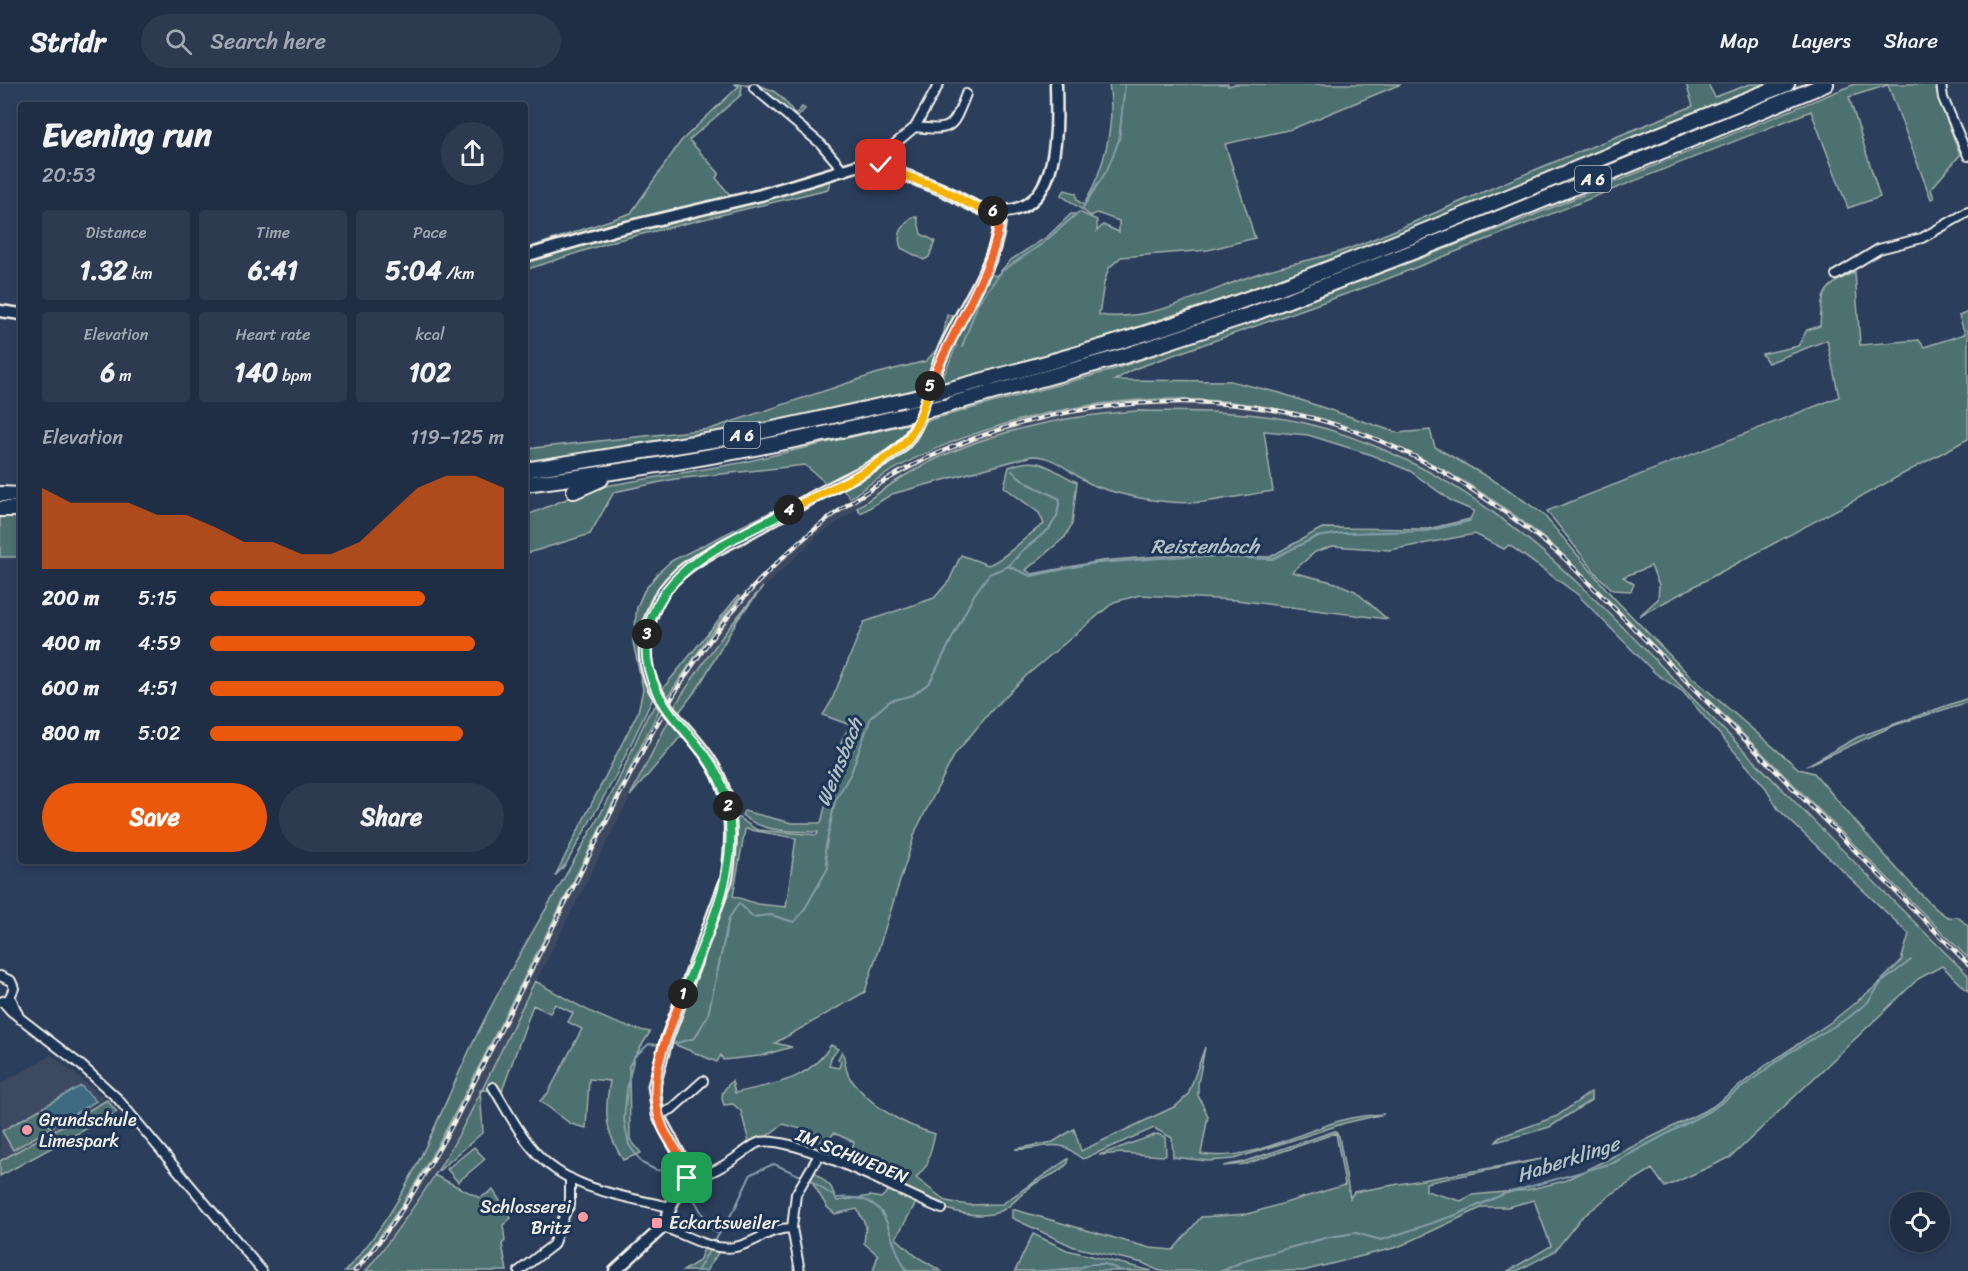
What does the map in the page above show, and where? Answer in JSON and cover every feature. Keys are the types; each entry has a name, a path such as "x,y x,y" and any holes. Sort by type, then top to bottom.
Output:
{"highway":[{"name":"A 6","path":"528,470 750,434 907,400 1109,345 1248,299 1475,211 1787,84"},
{"name":"A 6","path":"528,484 610,473 772,445 940,407 1124,356 1252,314 1482,225 1826,84"},
{"path":"574,491 610,473"},
{"path":"0,494 18,495"},
{"path":"0,509 18,509"}],"street":[{"path":"528,255 614,230 761,195 872,163 915,128 939,84"},
{"path":"872,163 946,191 970,205 1000,211 1023,205 1033,198 1048,179 1056,145 1056,84"},
{"path":"1941,84 1943,98 1968,156"},
{"path":"754,88 821,144 844,171"},
{"path":"915,128 946,129 951,126 966,94"},
{"path":"615,1271 663,1227 670,1207 687,1178 684,1163 658,1114 654,1086 662,1052 727,878 731,834 725,791 702,750 661,702 649,677 646,651 650,621 660,597 685,570 871,466 899,448 910,436 945,349 981,282 1000,226 1000,211"},
{"path":"1836,275 1879,249 1922,238 1968,212"},
{"path":"0,311 18,314"},
{"path":"1,974 13,984 5,1001 20,1019 82,1066 117,1098 262,1271"},
{"path":"658,1114 672,1109 703,1081"},
{"path":"493,1087 532,1149 543,1160 570,1178 613,1195 670,1207"},
{"name":"IM SCHWEDEN","path":"687,1178 703,1176 759,1142 774,1142 819,1155 942,1209"},
{"path":"800,1271 792,1227 796,1194 819,1155"},
{"path":"519,1271 553,1245 570,1205 570,1178"},
{"path":"663,1227 703,1242 734,1247 771,1230 792,1227"}],"shaded area":[{"path":"1151,398 1206,398 1307,414 1397,445 1464,480 1506,508 1593,582 1968,958 1968,975 1581,585 1514,527 1457,487 1403,459 1304,423 1238,413 1138,411 1100,413 1023,429 969,445 906,475 819,535 740,611 672,710 665,701 738,596 806,532 863,489 919,455 984,429 1073,406"},
{"path":"659,710 670,718 457,1137 392,1237 366,1271 352,1271 386,1229 441,1142"},
{"name":"Grundschule Limespark","path":"52,1055 107,1100 0,1161 0,1084"},
{"path":"81,1086 96,1101 54,1126 43,1107"}],"green space":[{"path":"734,84 742,84 741,95 689,140 719,173 716,178 735,201 832,175 828,189 614,241 528,269 528,248 631,213 681,141 739,86"},
{"path":"742,84 751,84 773,91 785,101 795,115 802,107 805,109 794,121 754,88"},
{"path":"1109,84 1228,84 1228,86 1235,84 1401,84 1292,129 1225,144 1255,238 1208,250 1121,257 1109,268 1099,315 1118,316 1138,315 1157,310 1263,272 1336,253 1384,235 1693,106 1686,84 1708,84 1715,97 1750,84 1770,84 1289,277 1082,345 940,384 956,346 953,340 987,273 996,276 1012,259 1047,237 1071,214 1079,212 1097,220 1097,231 1103,225 1119,232 1119,221 1097,213 1091,216 1061,195 1065,190 1076,193 1077,200 1084,205 1091,191 1107,146 1111,115"},
{"path":"1855,84 1934,84 1960,155 1931,189 1934,198 1931,199 1888,85 1849,97 1880,197 1848,208 1811,111 1377,283 1134,369 1115,380 1230,381 1280,393 1398,433 1430,430 1435,447 1503,486 1543,514 1613,597 1687,673 1799,769 1814,773 1881,851 1937,910 1948,917 1958,917 1968,926 1968,958 1558,550 1500,505 1439,467 1375,437 1309,416 1242,403 1172,399 1100,404 1027,418 957,440 891,471 850,498 841,486 895,457 911,444 926,421 1109,371 1279,312 1524,219"},
{"path":"912,217 917,217 921,234 935,241 929,257 924,260 901,248 899,239 901,231"},
{"path":"1855,272 1860,345 1919,340 1924,347 1965,334 1959,316 1968,312 1968,439 1639,616 1658,599 1659,585 1651,566 1623,577 1634,584 1631,591 1613,590 1598,576 1547,511 1839,397 1827,340 1768,363 1762,354 1798,346 1807,330 1820,326 1824,297 1830,286"},
{"path":"947,315 955,315 954,323 925,388 900,397 772,424 583,456 528,461 528,449 710,429 875,374 926,361 936,350 944,332"},
{"path":"1138,411 1222,412 1305,423 1369,444 1427,471 1480,503 1530,541 1622,626 1968,975 1968,991 1942,966 1918,979 1731,1157 1665,1187 1652,1169 1613,1193 1580,1219 1555,1251 1517,1271 1508,1271 1551,1246 1534,1200 1508,1207 1483,1207 1398,1247 1303,1271 1159,1271 1143,1263 1074,1247 1012,1218 1012,1209 1150,1248 1173,1250 1201,1217 1248,1214 1345,1185 1336,1133 1246,1164 1223,1166 1243,1162 1335,1131 1339,1136 1350,1198 1354,1192 1547,1158 1426,1183 1426,1191 1461,1201 1472,1195 1527,1190 1564,1181 1712,1107 1765,1066 1831,1022 1876,986 1901,961 1909,934 1778,809 1766,788 1683,692 1655,673 1577,594 1509,545 1504,549 1475,534 1390,550 1333,546 1315,552 1292,572 1336,583 1355,591 1387,619 1236,600 1140,595 1114,602 1027,675 991,711 955,754 916,830 865,992 775,1043 792,1047 760,1056 723,1060 721,1055 717,1062 669,1042 724,900 733,818 739,818 757,830 817,835 818,832 768,828 742,815 744,811 792,823 821,823 842,740 850,725 823,715 831,702 864,622 934,598 949,581 961,555 988,565 1002,557 1044,524 1039,513 1004,487 1009,467 1020,463 1038,463 1077,482 1072,524 1065,537 1026,570 1032,574 1101,561 1185,554 1270,557 1322,528 1428,529 1470,519 1474,511 1453,502 1410,471 1369,454 1308,435 1264,431 1273,491 1204,502 1150,500 1098,487 1051,460 1032,456 892,494 861,513 857,508 906,475 960,448 1048,423","holes":["745,829 796,838 786,907 757,904 733,896"]},
{"path":"912,423 899,443 876,459 678,572 644,631 654,696 615,777 566,864 555,876 638,712 643,689 633,642 637,607 644,591 671,561 827,484 805,465 675,479 614,492 590,534 528,553 528,515 593,488 740,463"},
{"path":"0,514 18,515 18,557 0,557"},
{"path":"763,587 738,619 699,686 677,715 672,710 693,678 726,631"},
{"path":"738,596 740,597 711,633 665,701 660,692"},
{"path":"1968,698 1968,702 1895,725 1806,766 1858,737"},
{"path":"656,705 659,710 433,1153 396,1214 375,1243 352,1271 345,1271 385,1220 402,1193 487,1014 596,821 648,715"},
{"path":"670,718 703,757 716,779 724,802 727,836 719,794 714,781 701,757 681,736 630,796"},
{"path":"535,981 605,1018 650,1032 629,1066 630,1139 641,1153 623,1160 607,1122 610,1081 589,1079 586,1128 571,1124 540,1101 548,1093 582,1029 568,1022 573,1013 555,1004 550,1013 533,1005 502,1091 482,1090"},
{"path":"831,1045 838,1049 831,1058 829,1066 839,1068 841,1061 838,1059 842,1051 848,1075 867,1098 899,1120 935,1134 927,1165 916,1178 946,1201 968,1205 1002,1204 1068,1159 1068,1163 1056,1173 1033,1185 1001,1211 979,1215 960,1213 940,1207 848,1164 854,1142 834,1133 824,1146 820,1145 819,1134 783,1124 763,1139 749,1142 741,1111 733,1104 724,1105 723,1092 732,1081 735,1093 789,1079 812,1067"},
{"path":"1205,1047 1198,1084 1198,1095 1208,1116 1201,1154 1219,1156 1237,1154 1273,1145 1343,1120 1384,1114 1345,1123 1234,1159 1208,1161 1173,1157 1172,1138 1154,1128 1083,1159 1069,1149 1055,1145 1015,1149 1053,1142 1074,1129 1081,1151 1176,1106 1188,1095"},
{"path":"1591,1092 1591,1100 1550,1127 1496,1142 1500,1137 1557,1116"},
{"path":"480,1093 483,1132 436,1174 457,1138"},
{"path":"107,1100 117,1112 0,1176 0,1161"},
{"path":"40,1109 51,1128 13,1150 2,1131"},
{"path":"1157,1134 1165,1137 1166,1154 1163,1156 1122,1153 1099,1155"},
{"path":"474,1147 485,1159 458,1182 447,1169"},
{"path":"815,1172 831,1187 837,1201 871,1196 881,1198 891,1188 917,1201 896,1238 916,1256 941,1271 873,1271 878,1255 864,1243 866,1226 857,1209 835,1214 827,1207 811,1180"},
{"path":"435,1175 480,1198 493,1190 511,1218 503,1225 505,1241 502,1244 507,1271 366,1271"},
{"path":"1033,1234 1067,1250 1152,1271 1015,1271"},
{"path":"705,1246 720,1250 706,1271 683,1271 699,1261"}],"waterway":[{"name":"Weinsbach","path":"1082,209 1107,170 1119,140 1125,84"},
{"name":"Weinsbach","path":"962,347 978,303 1002,271 1042,244 1079,212"},
{"name":"Weinsbach","path":"669,1045 695,1038 708,1015 729,918 739,903 753,917 771,915 794,922 803,912 828,868 825,851 835,801 851,773 871,717 890,701 913,695 930,682 974,595 989,574 1009,566 1022,551 1049,529 1057,516 1060,499 1027,483 1012,471"},
{"name":"Reistenbach","path":"1010,567 1031,576 1088,564 1185,556 1272,559 1316,537 1344,533 1427,531 1470,521"},
{"name":"Haberklinge","path":"1222,1271 1248,1259 1329,1237 1356,1233 1381,1240 1456,1215 1504,1194 1613,1163 1713,1109 1787,1054 1848,1018 1868,1002 1881,983 1911,960"},
{"name":"Weinsbach","path":"660,1045 649,1044 634,1057 627,1088 624,1120 629,1145 642,1163 656,1170 677,1173 682,1178"},
{"path":"697,1271 736,1206 751,1174 774,1164 803,1177"},
{"path":"809,1179 836,1198 855,1198 869,1202 878,1208 885,1218 899,1257 907,1271"},
{"name":"Weinsbach","path":"688,1188 710,1228 717,1233"},
{"path":"1042,1271 1079,1268 1091,1264 1105,1264 1122,1271"}],"railway":[{"path":"355,1271 397,1217 433,1159 652,733 685,677 722,624 767,573 817,528 870,490 927,458 988,434 1051,416 1117,405 1185,402 1262,408 1312,418 1361,433 1433,466 1501,509 1564,558 1968,964"}],"place":[{"name":"Grundschule Limespark","path":"27,1130"},
{"name":"Schlosserei Britz","path":"583,1217"},
{"name":"Eckartsweiler","path":"657,1223"}],"route":[{"path":"687,1178 684,1163 658,1114 654,1086 662,1052 727,878 731,851 730,816 725,791 702,750 661,702 649,677 646,664 647,635 655,606 680,574 701,558 871,466 905,443 916,426 945,349 981,282 1000,226 1000,211 985,210 970,205 946,191 898,174 881,165"}]}
